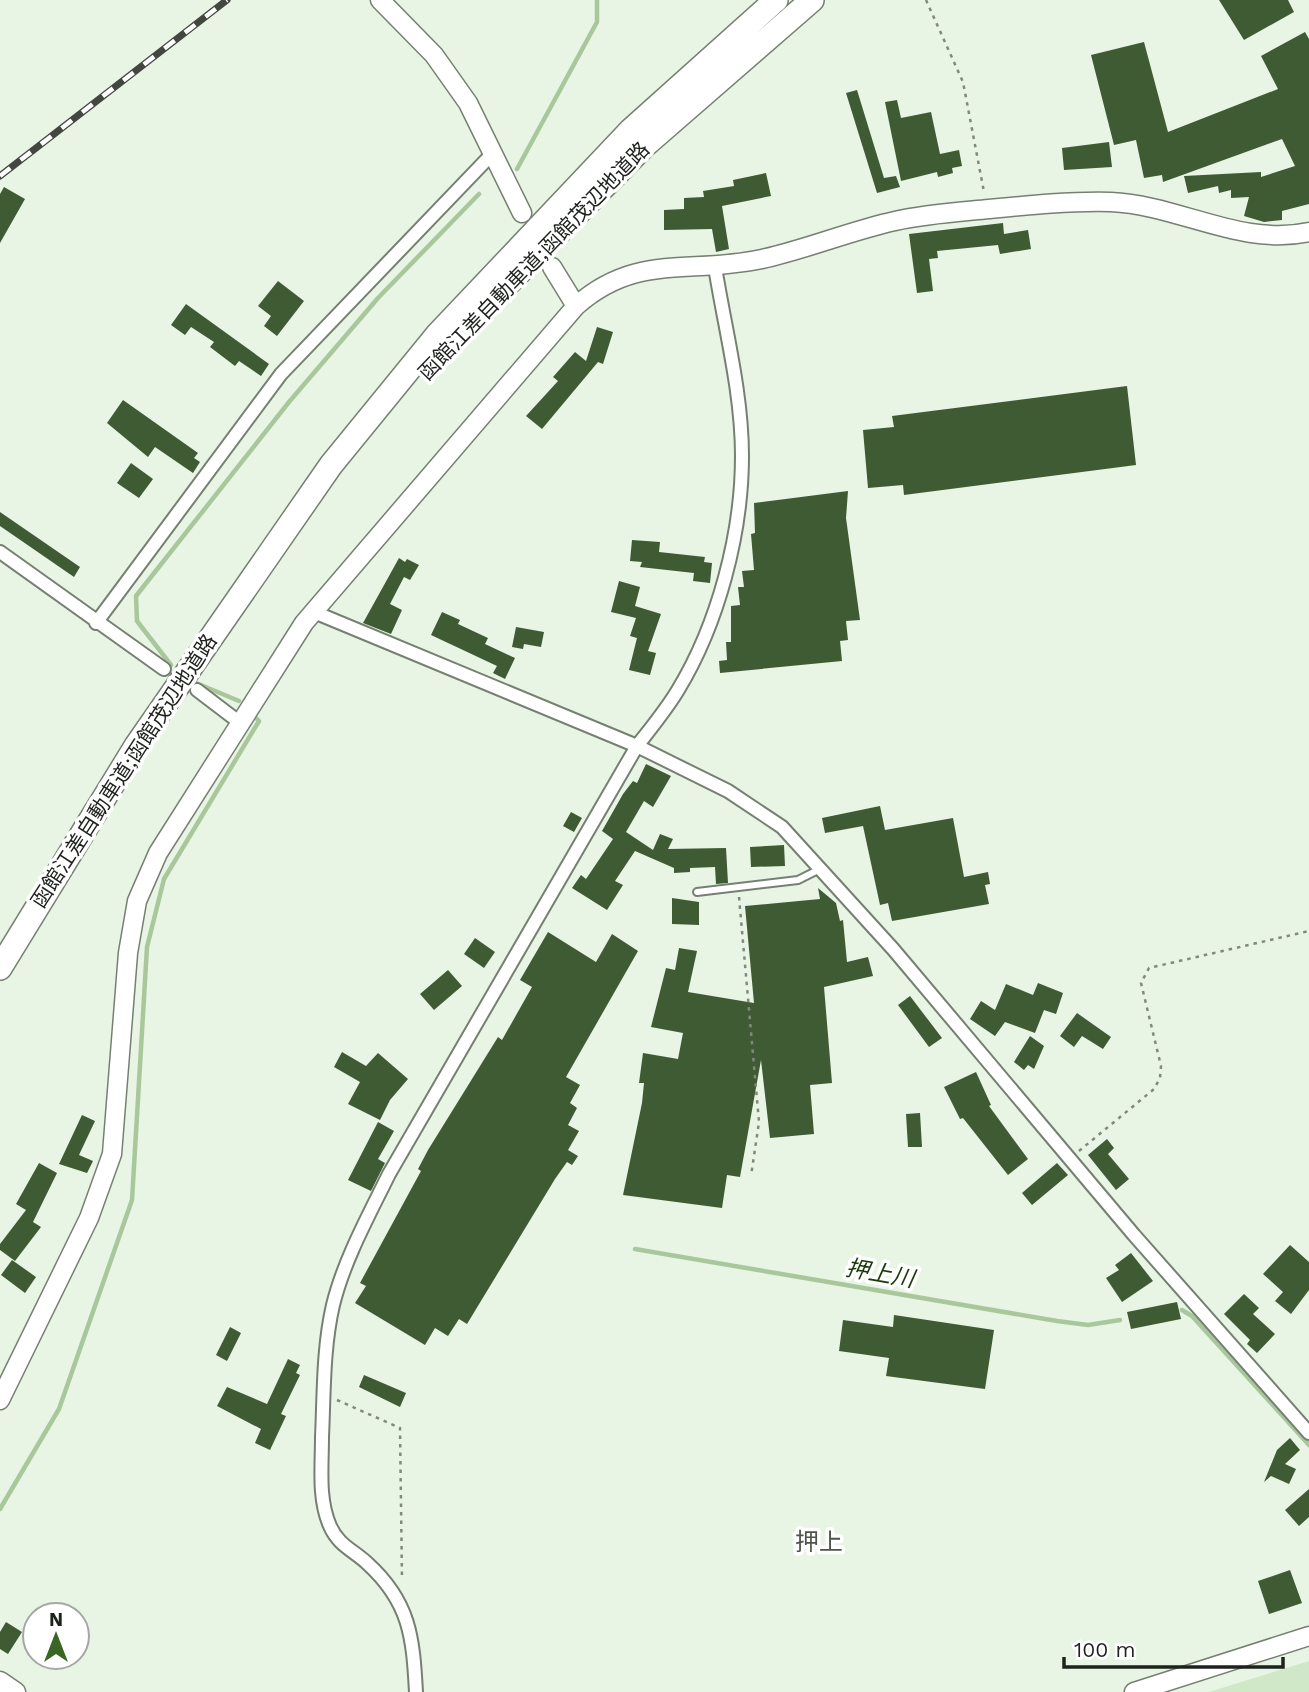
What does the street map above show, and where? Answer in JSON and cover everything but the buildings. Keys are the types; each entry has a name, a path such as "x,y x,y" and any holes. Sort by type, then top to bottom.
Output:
{"highway":[{"name":"函館江差自動車道;函館茂辺地道路","path":"0,968 136,746 331,465 437,335 631,130 776,0"},
{"name":"函館江差自動車道;函館茂辺地道路","path":"252,576 449,343 643,147 812,0"}],"street":[{"path":"380,0 434,55 468,103 522,213"},
{"path":"96,622 281,374 494,153"},
{"path":"0,1400 89,1218 112,1154 128,953 137,901 158,853 239,722 314,612 576,306 603,286 643,269 715,267 772,256 894,221 988,209 1061,202 1114,202 1154,208 1247,233 1271,236 1309,232"},
{"path":"552,267 576,306"},
{"path":"416,1692 402,1604 379,1575 342,1545 330,1527 321,1485 324,1394 333,1304 384,1185 637,746 678,690 702,643 723,581 737,520 742,456 740,421 715,267"},
{"path":"0,552 164,669"},
{"path":"314,612 637,746 758,808 782,827 893,949 1070,1159 1309,1433"},
{"path":"197,690 239,722"},
{"path":"1134,1692 1309,1636"},
{"path":"0,1681 16,1692"}],"lane":[{"path":"697,892 798,880 820,869"}],"path":[{"path":"926,0 963,82 988,209"},
{"path":"738,887 759,1122 751,1176"},
{"path":"1070,1159 1154,1089 1160,1078 1161,1066 1141,983 1149,968 1309,932"},
{"path":"324,1394 400,1428 402,1604"}],"green space":[{"path":"1309,1661 1309,1692 1209,1692"}],"waterway":[{"path":"517,169 597,22 597,0"},
{"path":"171,665 137,621 136,596 289,402 378,298 479,194"},
{"path":"196,683 239,701"},
{"path":"0,1509 59,1409 132,1200 147,947 164,879 259,721 257,719"},
{"name":"押上川","path":"635,1249 1057,1321 1088,1325 1120,1320"},
{"name":"押上川","path":"1182,1310 1192,1316 1309,1445"}],"railway":[{"path":"0,176 227,0"}],"district":[{"name":"押上","path":"819,1542"}]}
